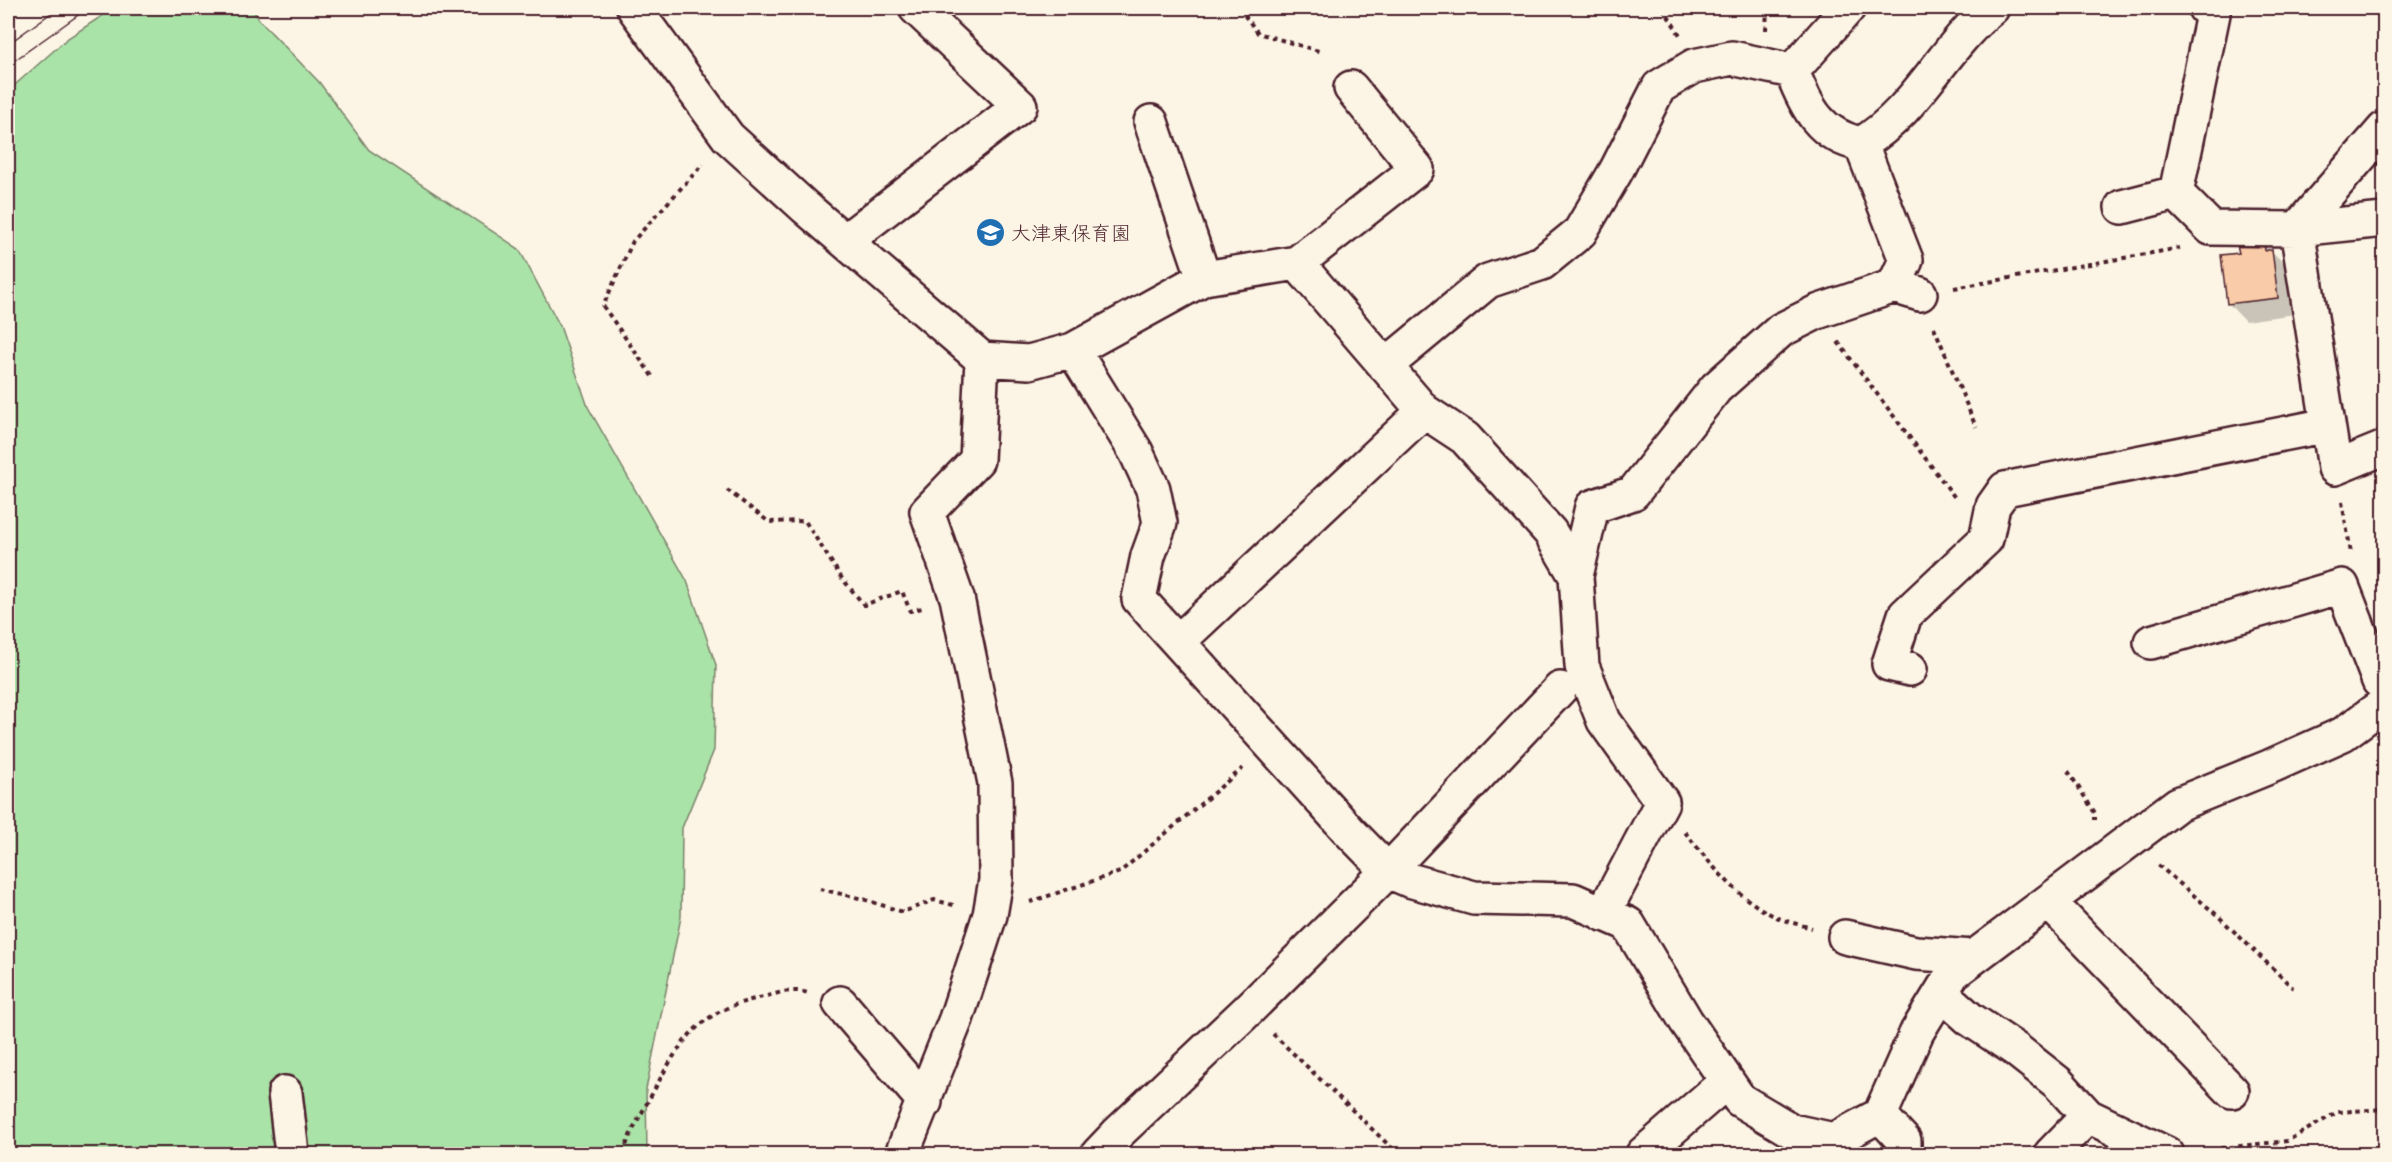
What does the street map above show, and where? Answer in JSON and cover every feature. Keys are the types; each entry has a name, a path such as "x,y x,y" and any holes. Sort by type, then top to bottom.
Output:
{"street":[{"path":"634,8 728,137 982,360 1029,362 1073,350 1204,278 1297,263 1417,169 1351,88"},
{"path":"845,241 1020,106 916,8"},
{"path":"1792,71 1848,8"},
{"path":"1792,71 1805,104 1825,128 1845,141 1861,144 1881,132 1934,74 1971,24 1992,8"},
{"path":"2176,193 2212,10"},
{"path":"1385,366 1488,281 1542,263 1580,232 1616,171 1659,87 1694,66 1732,58 1792,71"},
{"path":"1151,122 1204,278"},
{"path":"2297,229 2385,129"},
{"path":"1603,914 1662,802 1604,721 1582,666 1576,576 1592,507 1633,493 1716,388 1781,330 1817,312 1907,290 1906,260 1861,144"},
{"path":"2122,207 2176,193"},
{"path":"2176,193 2211,228 2297,229 2385,220"},
{"path":"2297,229 2335,468 2385,448"},
{"path":"1297,263 1424,411 1465,438 1550,532 1576,576"},
{"path":"1073,350 1136,452 1153,489 1160,524 1148,555 1139,599 1350,832 1388,871 1409,880 1474,898 1573,900 1628,924 1686,1021 1740,1100 1792,1131 1834,1140 1880,1115 1917,1032 1953,973 2178,804 2343,734 2385,704"},
{"path":"902,1155 925,1102 956,1019 990,915 996,880 995,783 957,598 927,512 977,460 982,360"},
{"path":"1179,641 1424,411"},
{"path":"1910,669 1889,664 1905,615 1986,539 1993,506 2005,489 2328,425"},
{"path":"2151,642 2342,586 2379,681 2385,680"},
{"path":"1098,1155 1388,871 1560,689"},
{"path":"2049,902 2232,1091"},
{"path":"1845,938 1916,953 1974,957"},
{"path":"1941,993 1970,1019 2015,1049 2058,1083 2088,1116 2167,1155"},
{"path":"840,1003 925,1102"},
{"path":"1643,1155 1727,1081"},
{"path":"285,1093 292,1155"},
{"path":"1880,1115 1904,1141 1904,1155"},
{"path":"2051,1155 2088,1116"},
{"path":"1780,1155 1808,1134"}],"path":[{"path":"1239,8 1258,33 1322,52"},
{"path":"652,376 603,306 633,241 728,137"},
{"path":"1976,427 1907,290 2179,248 2211,228"},
{"path":"1817,312 1986,539"},
{"path":"2335,468 2356,584 2342,586"},
{"path":"727,490 769,522 805,521 841,577 864,605 903,591 910,611 957,598"},
{"path":"820,890 863,899 903,912 934,900 990,915 1120,872 1271,744"},
{"path":"2068,771 2096,813 2090,871"},
{"path":"1662,802 1704,855 1745,898 1780,919 1845,938"},
{"path":"2130,841 2217,915 2293,988"},
{"path":"623,1155 629,1136 675,1052 702,1022 734,1003 796,989 840,1003"},
{"path":"1248,1010 1398,1155"},
{"path":"2385,1040 2379,1046 2385,1100"},
{"path":"2196,1155 2222,1148 2287,1141 2338,1112 2385,1109"}],"green space":[{"path":"114,8 252,8 260,21 319,82 369,150 519,249 560,326 588,407 687,581 716,665 714,750 682,828 681,917 646,1089 647,1154 8,1154 8,91 68,38"}],"building":[{"path":"2264,242 2265,251 2272,249 2278,298 2227,304 2221,255 2239,253 2237,245"}],"tram line":[{"path":"8,44 58,8"},
{"path":"8,65 88,8"}],"place":[{"name":"大津東保育園","path":"990,232"}]}
